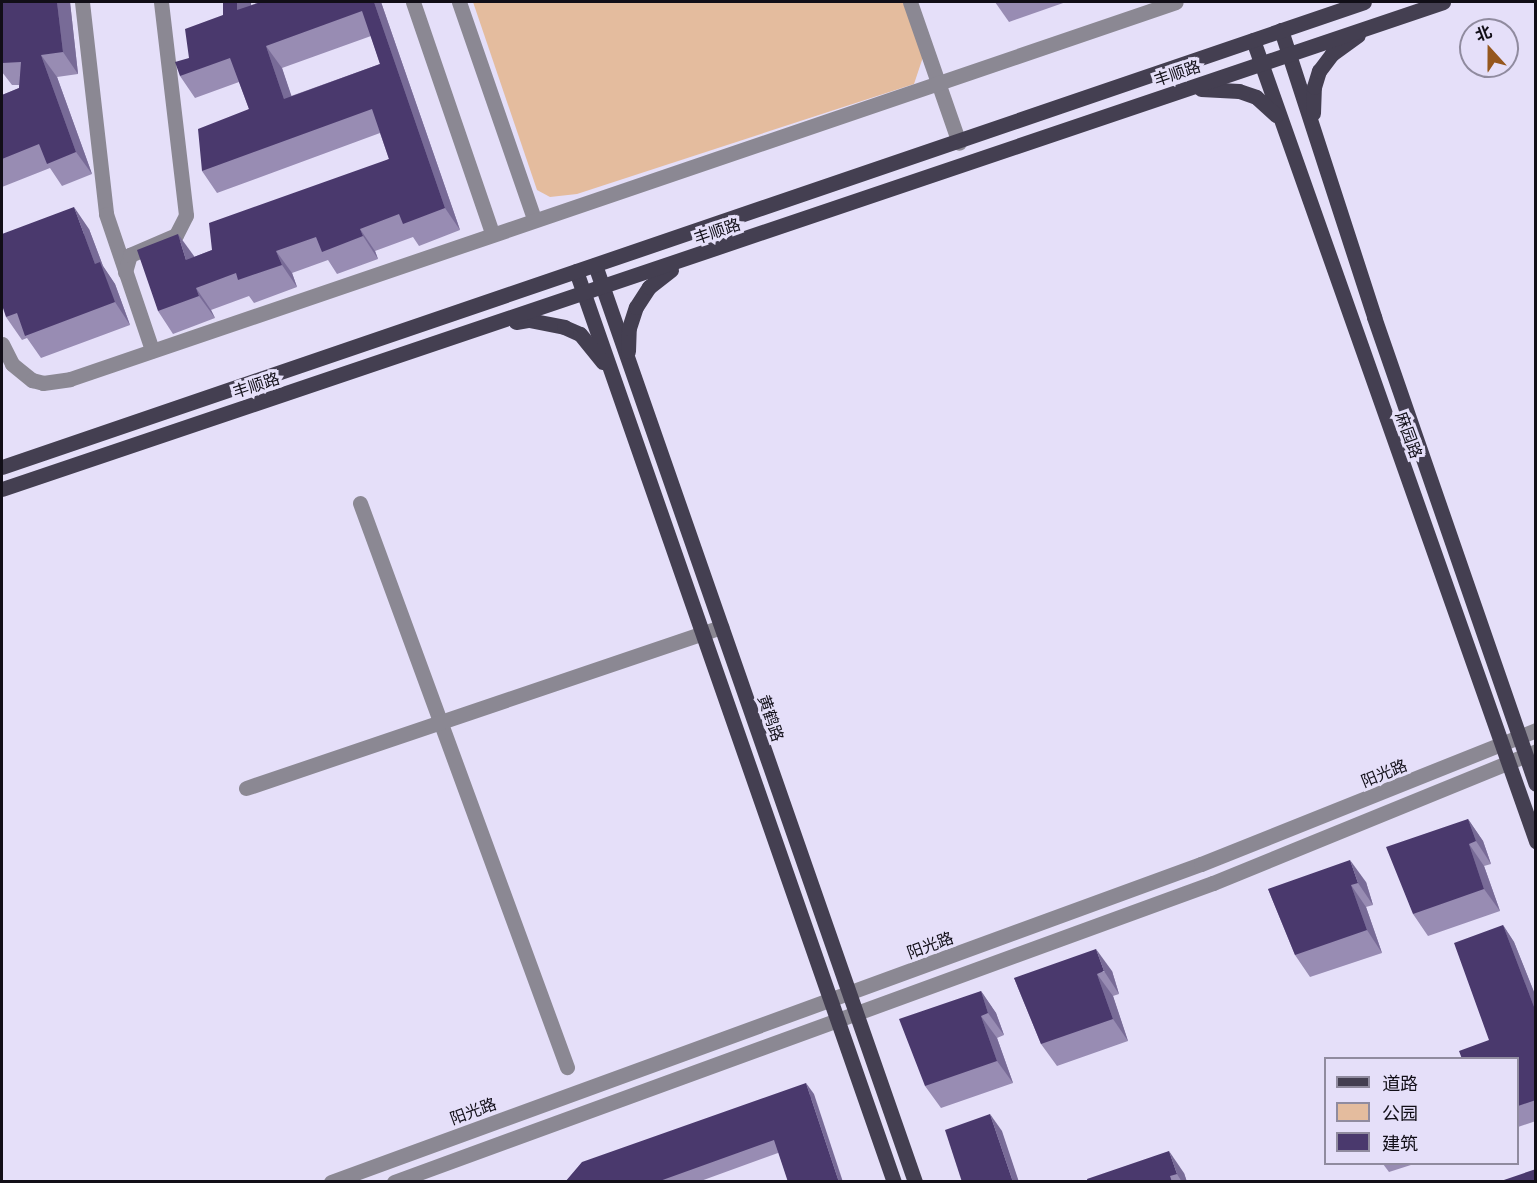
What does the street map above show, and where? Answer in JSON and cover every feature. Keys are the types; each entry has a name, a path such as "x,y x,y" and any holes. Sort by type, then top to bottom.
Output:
{"main road":[{"path":"2,467 959,143 1364,2"},
{"name":"丰顺路","path":"2,489 603,289 1443,2"},
{"path":"1317,139 1312,104 1319,71 1345,43 1373,25"},
{"path":"1281,30 1374,317 1518,734 1531,753 1536,784"},
{"name":"麻园路","path":"1253,40 1536,841"},
{"path":"1166,96 1215,87 1239,91 1270,107 1283,128"},
{"path":"637,386 628,354 629,328 636,307 664,274 693,258"},
{"name":"黄鹤路","path":"595,265 915,1182"},
{"path":"576,271 894,1182"},
{"path":"487,327 529,320 580,334 605,365 617,390"}],"street":[{"path":"82,2 110,230 152,350"},
{"path":"125,272 126,260 142,248 176,235 186,215 161,2"},
{"path":"414,2 492,233"},
{"path":"459,2 534,219"},
{"path":"910,2 959,143"},
{"path":"2,344 21,372 43,382 70,379 492,233 1176,2"},
{"path":"110,230 124,246 142,248"},
{"path":"360,503 567,1067"},
{"path":"246,788 440,720 721,627"},
{"name":"阳光路","path":"331,1182 1212,860 1518,734 1536,730"},
{"path":"394,1182 1213,883 1531,753"}],"green space":[{"path":"473,2 903,2 923,57 914,84 577,194 550,197 537,190"}],"building":[{"path":"2,2 57,2 63,52 41,55 76,152 47,164 39,144 2,159 2,95 19,88 21,62 2,63"},
{"path":"223,2 237,2 237,10 261,2 374,2 445,208 403,224 399,214 360,229 363,236 322,252 316,237 276,251 282,265 238,280 236,273 196,288 199,296 158,311 137,250 178,234 186,260 212,250 209,223 389,159 372,109 202,171 198,129 249,109 230,58 180,76 175,62 189,58 185,29 223,15","holes":["362,11 380,64 284,99 266,46"]},
{"path":"74,207 95,264 100,262 115,302 25,336 17,313 6,317 2,305 2,234"},
{"path":"1468,819 1476,841 1469,844 1484,889 1413,914 1386,847"},
{"path":"1350,860 1358,883 1351,885 1367,930 1295,955 1268,889"},
{"path":"1503,925 1536,1012 1536,1100 1519,1106 1519,1057 1461,1057 1459,1051 1489,1040 1454,943"},
{"path":"1096,949 1104,971 1097,974 1113,1019 1041,1044 1014,978"},
{"path":"981,991 988,1013 981,1016 997,1061 925,1086 899,1019"},
{"path":"806,1083 839,1182 788,1182 774,1140 657,1182 565,1182 582,1162"},
{"path":"990,1114 1013,1182 962,1182 945,1130"},
{"path":"1169,1151 1177,1174 1170,1176 1172,1182 1088,1182 1087,1179"},
{"path":"1536,1169 1536,1182 1498,1182"}]}
